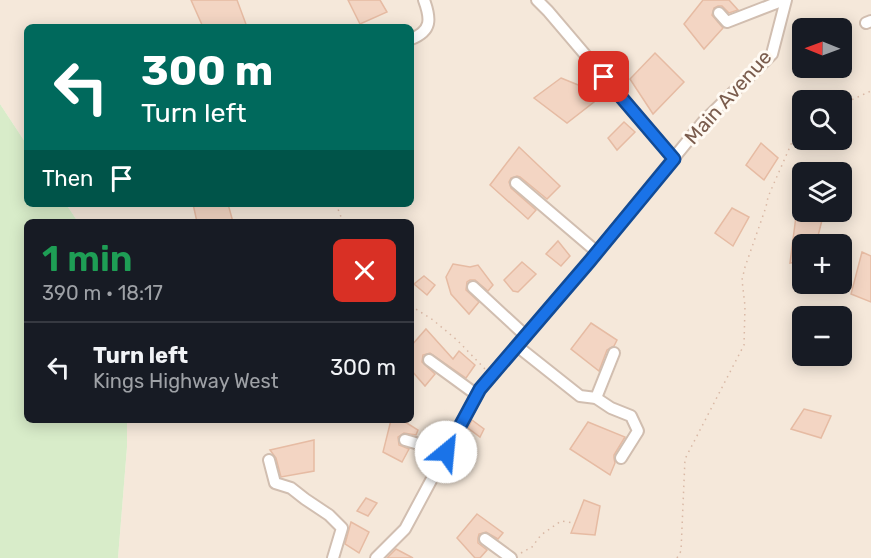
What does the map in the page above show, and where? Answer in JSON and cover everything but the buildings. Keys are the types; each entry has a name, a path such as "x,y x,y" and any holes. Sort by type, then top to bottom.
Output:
{"street":[{"path":"414,38 423,33 428,27 429,15 424,0"},
{"path":"537,0 549,11 674,159"},
{"path":"719,13 727,22 785,0"},
{"name":"Main Avenue","path":"376,558 405,528 480,389 597,252 704,121 772,54 785,0"},
{"path":"516,183 597,252"},
{"path":"473,287 526,336"},
{"path":"517,346 580,396 596,398 611,408 631,416 638,431 621,458"},
{"path":"596,398 614,353"},
{"path":"429,360 477,395"},
{"path":"405,440 446,452"},
{"path":"269,459 275,483 291,488 329,514 342,528 333,558"},
{"path":"485,539 511,558"}],"path":[{"path":"852,101 871,91"},
{"path":"677,558 681,551 685,459 744,345 745,306 742,280 745,267 772,188 792,142"},
{"path":"414,308 457,340 491,376"},
{"path":"522,552 532,547 541,535 561,521 574,523"}],"shaded area":[{"path":"0,0 871,0 871,558 118,558 127,423 414,423 414,219 76,219 68,207 414,207 414,24 24,24 24,140 0,104"}],"green space":[{"path":"0,104 24,140 24,207 68,207 76,219 24,219 24,423 127,423 127,447 118,558 0,558"}],"route":[{"path":"446,452 480,389 674,159 604,77"}]}
